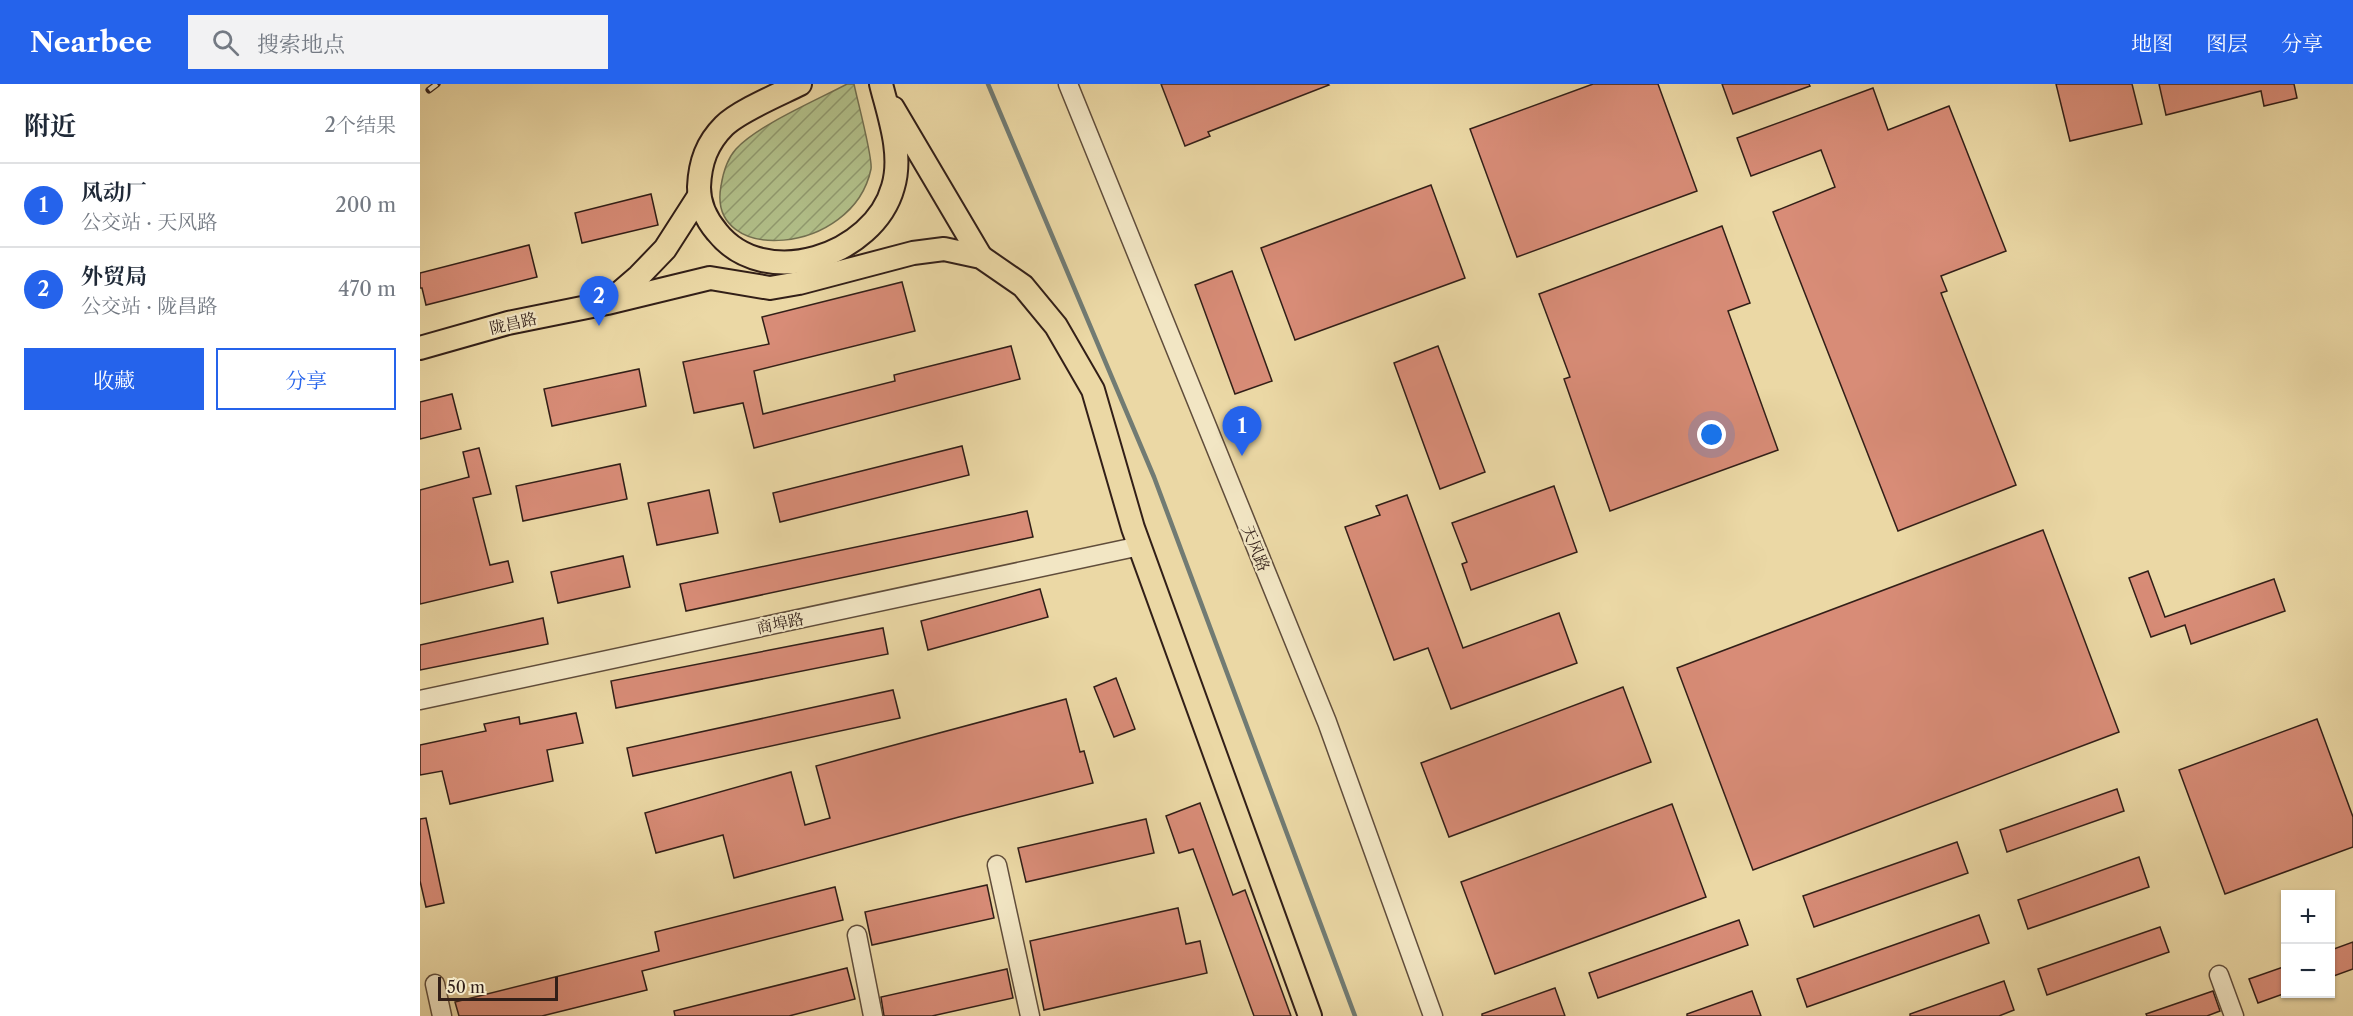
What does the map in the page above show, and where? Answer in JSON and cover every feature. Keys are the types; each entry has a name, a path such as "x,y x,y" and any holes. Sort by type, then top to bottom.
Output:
{"main road":[{"path":"800,84 726,124 709,144 699,169 699,196 708,221 724,242 747,256 773,261 803,261 838,250 863,235 882,213 894,186 896,157 882,86"},
{"path":"882,86 981,257"},
{"path":"607,303 639,276 665,249 699,196"},
{"path":"710,278 770,288 800,283 913,253 944,249 981,257 1023,286 1056,326 1093,390 1140,546 1311,1016"},
{"path":"710,278 747,256"},
{"name":"陇昌路","path":"420,348 508,323 607,303 710,278"}],"street":[{"name":"天风路","path":"1068,84 1327,722 1433,1016"},
{"name":"商埠路","path":"420,700 1140,546"},
{"path":"998,866 1030,1016"},
{"path":"857,935 871,1016"},
{"path":"2219,975 2234,1016"},
{"path":"435,984 442,1016"}],"green space":[{"path":"847,84 854,84 871,163 871,169 859,198 838,220 812,234 784,240 757,239 736,229 722,212 721,186 726,166 736,149 773,122"}],"building":[{"path":"1161,84 1329,85 1208,132 1210,136 1185,146"},
{"path":"1593,84 1658,84 1697,191 1517,257 1470,129"},
{"path":"1722,84 1809,84 1810,86 1733,114"},
{"path":"2056,84 2132,84 2142,124 2070,141"},
{"path":"2159,84 2294,84 2297,98 2264,106 2261,91 2166,115"},
{"path":"1873,88 1888,130 1949,106 2006,251 1941,276 1947,291 1941,293 2016,485 1898,531 1773,212 1835,187 1821,150 1751,176 1737,138"},
{"path":"1431,185 1465,278 1295,340 1261,248"},
{"path":"651,194 658,225 582,243 575,213"},
{"path":"1722,226 1750,303 1728,311 1778,450 1610,511 1564,379 1570,377 1539,294"},
{"path":"529,245 537,277 426,305 422,288 420,288 420,273"},
{"path":"1232,271 1272,381 1235,394 1195,285"},
{"path":"902,282 915,331 754,371 763,414 895,381 894,375 1011,346 1020,379 754,448 743,403 694,413 683,362 769,344 762,317"},
{"path":"1438,346 1485,472 1440,489 1394,363"},
{"path":"639,369 646,406 552,426 544,389"},
{"path":"452,394 461,429 420,439 420,402"},
{"path":"962,446 969,475 780,522 773,493"},
{"path":"479,448 491,494 473,498 490,565 508,561 513,582 420,604 420,490 469,477 463,452"},
{"path":"620,464 627,499 523,521 516,486"},
{"path":"1554,486 1577,552 1471,590 1462,564 1467,562 1452,523"},
{"path":"709,490 718,533 657,545 648,503"},
{"path":"1407,495 1463,648 1559,613 1577,663 1451,709 1428,648 1394,660 1345,527 1380,515 1376,506"},
{"path":"1027,511 1033,537 686,611 680,584"},
{"path":"2043,530 2119,732 1753,870 1677,668"},
{"path":"623,556 630,587 558,603 551,572"},
{"path":"2148,571 2165,617 2274,579 2285,611 2191,644 2185,625 2151,637 2129,578"},
{"path":"1040,589 1048,617 928,650 921,621"},
{"path":"543,618 548,644 420,670 420,645"},
{"path":"883,628 888,654 616,708 611,681"},
{"path":"1116,678 1135,729 1114,737 1094,687"},
{"path":"1623,687 1651,762 1449,837 1421,763"},
{"path":"893,690 900,718 633,776 627,748"},
{"path":"1066,699 1080,752 1084,751 1093,783 734,878 723,835 656,853 645,813 791,772 805,825 830,818 816,766"},
{"path":"576,713 583,743 547,750 553,781 450,804 442,771 420,775 420,745 486,731 484,724 519,717 520,724"},
{"path":"2317,719 2353,817 2353,847 2225,894 2179,770"},
{"path":"2117,789 2124,811 2007,852 2000,830"},
{"path":"1200,803 1233,895 1245,890 1291,1016 1254,1016 1193,849 1179,853 1166,816"},
{"path":"1672,804 1706,897 1495,974 1461,882"},
{"path":"426,818 444,903 426,907 420,881 420,819"},
{"path":"1146,819 1154,853 1026,882 1018,848"},
{"path":"1957,842 1968,873 1814,927 1803,896"},
{"path":"2139,857 2149,887 2028,929 2018,900"},
{"path":"987,885 994,918 872,945 865,912"},
{"path":"835,887 843,920 642,971 647,990 542,1016 459,1016 455,1002 659,951 655,932"},
{"path":"1178,908 1186,944 1200,941 1207,973 1044,1010 1030,941"},
{"path":"1979,915 1989,943 1807,1007 1797,979"},
{"path":"1739,920 1748,945 1598,998 1589,973"},
{"path":"2160,927 2169,952 2047,995 2038,969"},
{"path":"2353,942 2353,969 2335,976 2335,949"},
{"path":"847,968 855,999 789,1016 675,1016 674,1011"},
{"path":"2281,968 2281,995 2258,1003 2249,979"},
{"path":"1007,969 1013,998 932,1016 884,1016 881,997"},
{"path":"2004,981 2014,1010 1999,1016 1910,1016 1910,1014"},
{"path":"1555,988 1565,1016 1482,1016 1482,1014"},
{"path":"1752,991 1761,1016 1687,1016 1687,1014"},
{"path":"2213,991 2220,1011 2207,1016 2147,1016 2146,1014"}],"waterway":[{"path":"988,84 1154,477 1355,1016"}],"railway":[{"path":"429,90 437,84"}],"place":[{"name":"外贸局","path":"599,326"},
{"name":"风动厂","path":"1242,456"}]}
